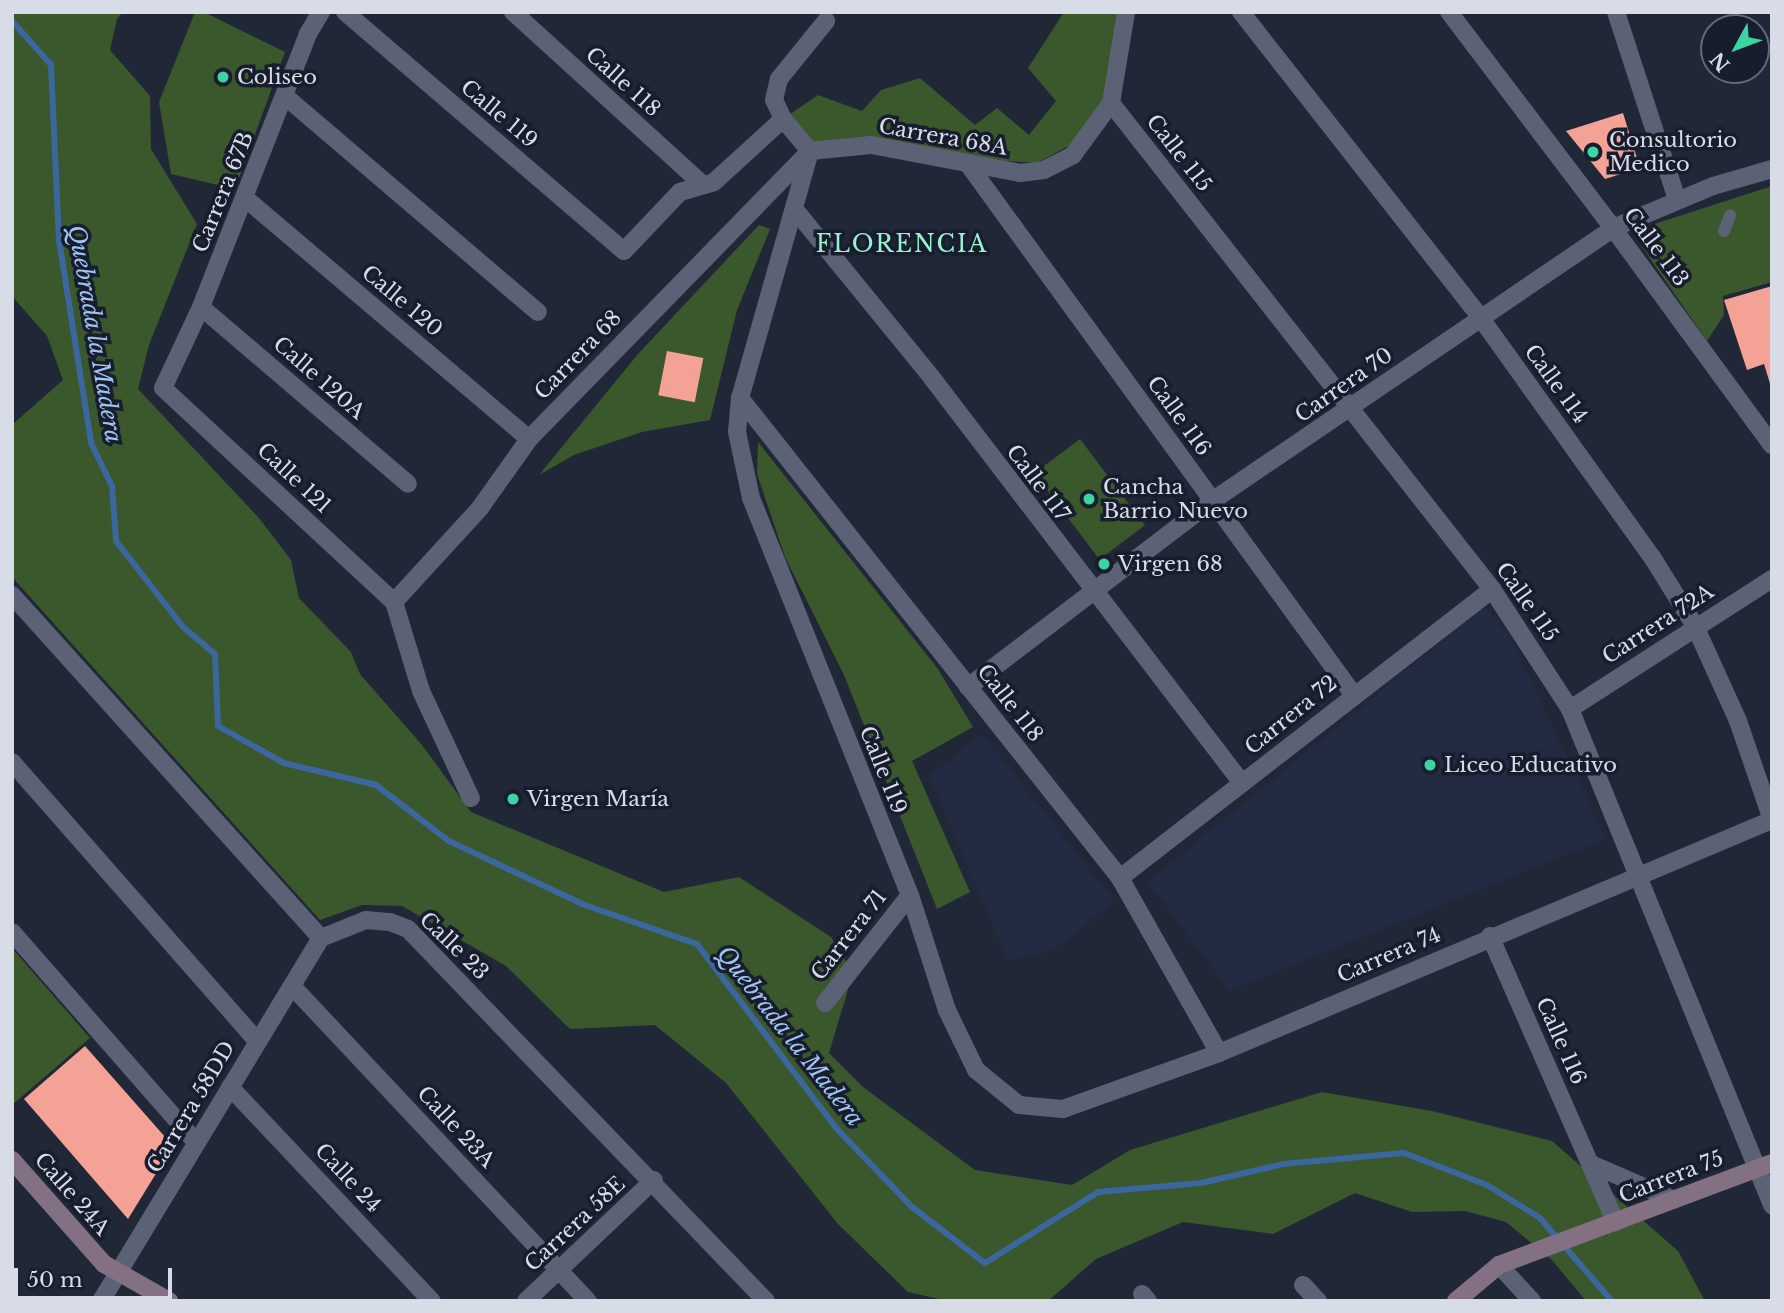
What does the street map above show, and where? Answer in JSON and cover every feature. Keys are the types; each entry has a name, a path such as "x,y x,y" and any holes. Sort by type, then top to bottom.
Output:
{"main road":[{"name":"Calle 24A","path":"12,1160 116,1272 169,1301"},
{"name":"Carrera 75","path":"1499,1265 1765,1166"},
{"path":"1456,1301 1499,1265"}],"street":[{"name":"Carrera 67B","path":"163,388 201,307 286,97 308,33 321,12"},
{"name":"Calle 119","path":"345,12 624,251 680,192 703,185"},
{"name":"Calle 118","path":"513,12 703,185"},
{"name":"Carrera 68A","path":"810,151 871,145 1020,173 1044,170 1073,155 1094,132 1111,103 1126,12"},
{"name":"Calle 114","path":"1241,12 1480,317 1652,556 1695,626 1738,721 1772,820"},
{"name":"Calle 113","path":"1450,12 1772,444"},
{"path":"1616,12 1677,200"},
{"path":"740,398 796,211 810,151 783,120 774,100 779,79 826,21"},
{"path":"286,97 538,312"},
{"name":"Calle 115","path":"1111,103 1492,589 1570,709 1765,1166 1772,1205"},
{"path":"703,185 714,182 783,120"},
{"name":"Carrera 68","path":"394,602 480,508 528,439 810,151"},
{"name":"Calle 116","path":"968,164 1353,694"},
{"name":"Carrera 70","path":"968,687 1212,501 1351,409 1480,317 1613,228 1677,200 1772,169"},
{"name":"Calle 120","path":"245,198 528,439"},
{"name":"Calle 117","path":"796,211 932,379 1091,592 1242,783"},
{"path":"1724,231 1730,215"},
{"name":"Calle 120A","path":"201,307 408,484"},
{"name":"Calle 121","path":"163,388 394,602"},
{"name":"Calle 119","path":"740,398 737,432 751,498 910,895 947,1010 976,1070 1018,1105"},
{"name":"Calle 118","path":"740,398 1120,878 1219,1053"},
{"name":"Carrera 72A","path":"1570,709 1695,626 1772,579"},
{"name":"Carrera 72","path":"1120,878 1353,694 1492,589"},
{"path":"12,595 321,938"},
{"path":"394,602 421,691 471,798"},
{"path":"12,762 257,1041"},
{"name":"Carrera 74","path":"1018,1105 1063,1109 1219,1053 1490,936 1772,820"},
{"name":"Carrera 71","path":"825,1003 910,895"},
{"name":"Calle 23","path":"321,938 366,920 390,922 408,929 654,1180 766,1301"},
{"path":"12,932 196,1142"},
{"name":"Calle 116","path":"1490,936 1616,1223"},
{"name":"Carrera 58DD","path":"101,1301 116,1272 321,938"},
{"name":"Calle 23A","path":"292,986 588,1301"},
{"name":"Calle 24","path":"230,1087 432,1301"},
{"path":"1591,1164 1674,1200"},
{"name":"Carrera 58E","path":"526,1301 654,1180"},
{"path":"1499,1265 1532,1301"},
{"path":"1303,1285 1318,1301"}],"shaded area":[{"name":"Liceo Educativo","path":"1485,606 1512,641 1606,839 1229,991 1148,882"},
{"path":"982,734 1115,901 1052,951 1008,961 929,776"}],"green space":[{"path":"12,12 123,12 117,19 110,50 150,96 151,149 197,224 149,345 138,389 259,518 291,560 299,598 351,652 360,674 422,745 471,812 664,892 739,877 831,937 853,973 829,1053 863,1087 975,1170 1072,1185 1130,1150 1322,1092 1432,1111 1552,1141 1678,1251 1705,1301 1586,1301 1552,1260 1506,1222 1465,1211 1412,1212 1355,1193 1273,1234 1183,1222 1096,1259 1048,1301 948,1301 908,1292 838,1224 726,1083 655,1025 570,1029 506,966 402,906 362,905 320,920 12,577 13,424 63,380 47,336 12,296"},
{"name":"Coliseo","path":"195,12 204,12 285,52 235,189 171,174 159,102"},
{"path":"1064,12 1126,12 1123,49 1102,103 1076,142 1037,163 976,159 881,139 810,151 783,119 818,95 862,111 881,90 920,78 975,125 997,108 1029,135 1056,101 1028,68"},
{"path":"1772,186 1772,282 1723,296 1724,315 1707,341 1640,244 1648,226"},
{"path":"759,225 770,229 737,310 710,420 642,432 574,455 539,475 638,354"},
{"name":"Cancha Barrio Nuevo","path":"1080,439 1145,525 1099,560 1034,473"},
{"path":"758,442 938,669 973,727 912,761 970,892 937,909 844,675 785,557 757,474"},
{"path":"12,948 90,1038 12,1105"}],"building":[{"path":"1623,113 1640,168 1605,179 1566,131"},
{"path":"1772,286 1771,387 1764,364 1747,370 1724,300"},
{"path":"667,351 703,358 695,402 658,395"},
{"path":"85,1046 173,1146 128,1219 24,1099"}],"waterway":[{"name":"Quebrada la Madera","path":"12,21 51,65 59,240 91,443 112,486 116,541 183,627 215,654 218,726 284,763 376,785 449,841 582,904 697,944 837,1129 912,1207 985,1263 1098,1192 1201,1183 1283,1164 1404,1153 1487,1185 1540,1218 1612,1301"}],"place":[{"name":"Coliseo","path":"223,77"},
{"name":"Consultorio Medico","path":"1593,152"},
{"name":"Cancha Barrio Nuevo","path":"1089,499"},
{"name":"Virgen 68","path":"1104,564"},
{"name":"Liceo Educativo","path":"1430,765"},
{"name":"Virgen María","path":"513,799"}],"district":[{"name":"FLORENCIA","path":"902,244"}]}
